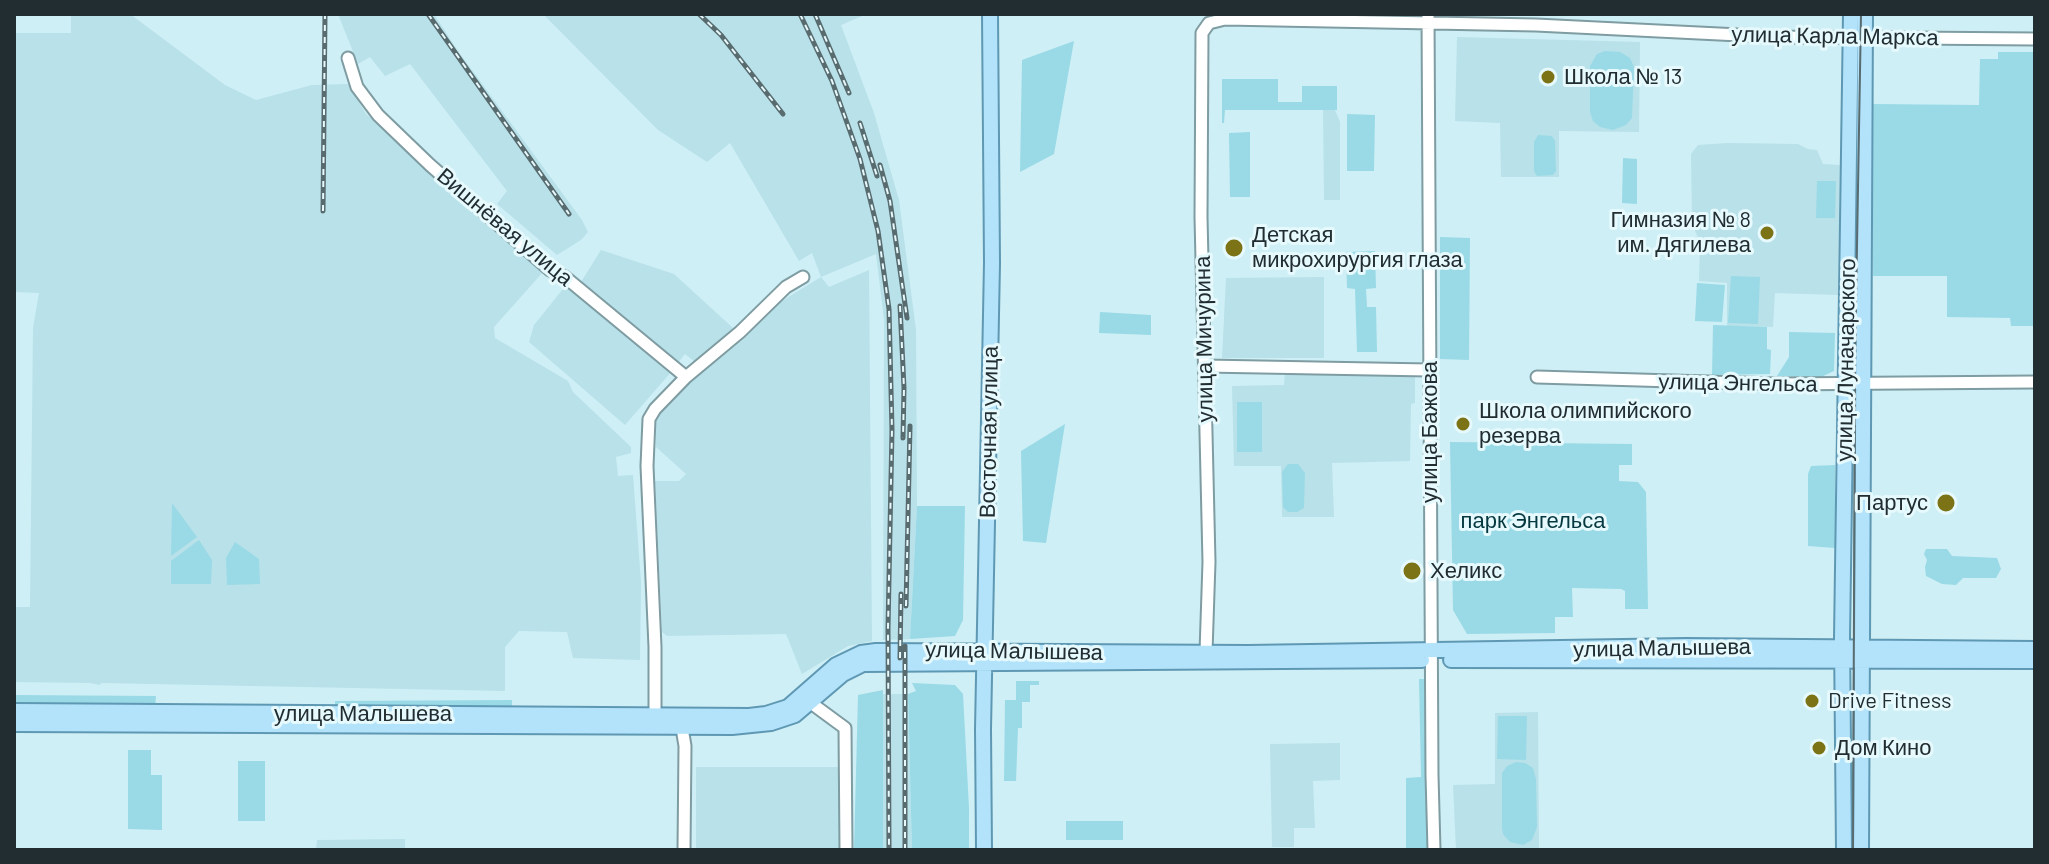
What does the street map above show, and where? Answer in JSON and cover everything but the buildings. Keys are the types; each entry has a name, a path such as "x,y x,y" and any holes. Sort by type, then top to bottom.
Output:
{"main road":[{"name":"Восточная улица","path":"984,850 992,263 990,14"},
{"name":"улица Луначарского","path":"1851,14 1858,38 1863,385 1861,850"},
{"name":"улица Луначарского","path":"1844,850 1845,384 1858,38 1865,14"},
{"name":"улица Малышева","path":"14,711 660,720 682,728 732,727 771,723 795,715 843,674 863,664 985,656 1102,664 1432,656 1642,646 2035,661"},
{"name":"улица Малышева","path":"1860,654 2035,649"},
{"name":"улица Малышева","path":"14,724 660,720 749,716 778,711 795,703 836,665 861,653 985,656 1206,652 1432,656"}],"street":[{"name":"улица Карла Маркса","path":"1205,27 1225,19 1428,18 1780,37 2035,39"},
{"name":"улица Бажова","path":"1428,18 1434,850"},
{"name":"улица Мичурина","path":"1205,27 1202,33 1201,217 1209,562 1206,652"},
{"name":"Вишнёвая улица","path":"348,58 357,87 378,115 430,165 550,270 573,284 686,377"},
{"path":"660,720 647,428 655,409 686,377 740,332 786,287 803,277"},
{"path":"1205,366 1429,370"},
{"name":"улица Энгельса","path":"1537,377 1863,385 2035,382"},
{"path":"811,703 845,728 846,850"},
{"path":"682,728 685,746 684,850"}],"shaded area":[{"path":"71,14 130,14 225,85 256,100 312,85 348,84 366,114 544,271 494,327 495,338 568,381 573,392 631,447 631,453 616,457 618,476 633,475 641,582 640,660 573,658 567,632 519,631 505,647 505,691 14,682 14,607 30,607 33,328 39,293 14,292 14,33 71,33"},
{"path":"338,14 434,14 582,220 588,232 581,240 557,255 497,204 507,191 410,64 385,76 370,57 358,64"},
{"path":"543,14 867,14 841,25 874,113 899,200 916,330 917,506 910,639 883,640 884,320 876,254 821,277 812,253 799,261 730,143 707,162 658,130"},
{"name":"Школа № 13","path":"1457,37 1640,42 1639,132 1559,131 1559,177 1501,177 1500,123 1455,121"},
{"path":"1323,110 1335,110 1340,122 1340,200 1324,200"},
{"name":"Гимназия № 8 им. Дягилева","path":"1798,144 1817,150 1823,164 1840,165 1838,295 1775,293 1773,327 1727,326 1727,283 1699,281 1700,242 1692,224 1691,154 1698,145"},
{"path":"601,250 674,274 733,328 695,362 685,354 677,364 581,282"},
{"path":"869,270 872,641 848,646 802,674 786,634 667,636 662,632 655,481 679,481 686,474 656,447 656,417 691,381 743,340 772,307 821,277 829,287"},
{"path":"1324,277 1324,358 1222,358 1226,278"},
{"path":"567,284 672,371 625,425 529,342 534,325"},
{"path":"1285,372 1415,372 1410,461 1332,463 1334,517 1282,517 1281,466 1234,466 1232,386 1284,385"},
{"path":"883,694 908,694 912,850 883,850"},
{"path":"1538,712 1539,850 1456,850 1453,785 1495,784 1495,713"},
{"path":"1340,743 1340,780 1313,781 1315,828 1294,828 1294,847 1272,847 1270,744"},
{"path":"696,767 839,767 839,850 696,850"},
{"path":"405,839 405,850 316,850 317,840"}],"green space":[{"path":"1074,41 1054,154 1020,172 1022,60"},
{"path":"1620,52 1630,58 1634,67 1632,118 1626,125 1613,130 1600,127 1593,121 1590,112 1590,66 1597,54"},
{"path":"1998,52 2035,52 2035,326 2011,326 2010,318 1947,317 1947,276 1873,276 1872,104 1979,105 1980,59 1998,59"},
{"path":"1222,79 1278,79 1278,102 1302,102 1302,86 1337,86 1337,110 1225,110 1222,123"},
{"path":"1347,114 1375,115 1374,171 1347,171"},
{"path":"1250,132 1250,197 1230,197 1229,133"},
{"path":"1538,135 1552,136 1555,141 1556,171 1553,175 1537,176 1534,171 1534,142"},
{"path":"1623,158 1637,159 1637,204 1622,203"},
{"path":"1817,181 1836,181 1835,218 1816,218"},
{"path":"1440,237 1470,238 1469,360 1440,359"},
{"path":"1375,251 1376,288 1366,289 1367,307 1376,307 1377,352 1357,352 1355,289 1347,288 1346,252"},
{"path":"1731,276 1760,277 1758,324 1728,323"},
{"path":"1697,283 1725,285 1722,322 1695,321"},
{"path":"1100,312 1151,315 1151,335 1099,333"},
{"path":"1713,325 1767,327 1767,349 1771,350 1770,374 1712,375"},
{"path":"1789,332 1835,333 1834,371 1821,377 1777,376 1789,357"},
{"path":"1237,402 1262,402 1262,452 1237,452"},
{"path":"1065,424 1046,543 1023,541 1021,451"},
{"name":"парк Энгельса","path":"1450,442 1632,444 1632,465 1619,465 1619,481 1638,482 1646,492 1648,609 1625,609 1625,591 1621,589 1572,588 1573,617 1555,617 1555,633 1467,634 1453,610"},
{"path":"1288,464 1298,464 1305,473 1304,508 1297,512 1288,512 1283,507 1282,472"},
{"path":"1835,465 1835,548 1808,546 1808,474 1811,466"},
{"path":"172,503 197,537 171,556"},
{"path":"917,506 965,506 963,620 955,636 910,639"},
{"path":"199,540 212,560 211,584 171,584 171,561"},
{"path":"235,542 259,559 260,584 227,585 226,558"},
{"path":"1926,549 1947,549 1952,556 1997,558 2001,569 1996,578 1963,578 1956,585 1942,584 1926,576"},
{"path":"1419,679 1427,679 1428,850 1406,850 1406,778 1421,777"},
{"path":"1016,681 1039,681 1039,685 1030,685 1030,702 1022,702 1016,781 1004,781 1005,700 1016,700"},
{"path":"912,683 955,685 963,694 969,850 912,850 908,694 916,691"},
{"path":"883,690 883,850 854,850 858,695"},
{"path":"14,695 156,696 155,707 14,706"},
{"path":"512,700 512,708 335,708 335,701"},
{"path":"1498,716 1527,716 1526,760 1497,759"},
{"path":"128,750 151,750 151,775 162,775 162,830 128,829"},
{"path":"238,761 265,761 265,821 238,821"},
{"path":"1516,762 1533,768 1536,779 1537,827 1532,840 1523,845 1510,842 1502,828 1502,773 1507,766"},
{"path":"1066,821 1123,821 1123,840 1066,840"}],"tram line":[{"path":"1853,850 1855,362 1861,14"}],"railway":[{"path":"323,211 325,14"},
{"path":"428,14 569,214"},
{"path":"699,14 721,35 783,114"},
{"path":"800,14 832,81 860,159 878,231 889,309 892,430 888,628 889,850"},
{"path":"815,14 849,93"},
{"path":"860,123 877,176"},
{"path":"880,165 890,201 907,318"},
{"path":"900,306 903,438"},
{"path":"906,606 910,426"},
{"path":"900,658 901,594"},
{"path":"905,646 905,850"}],"place":[{"name":"Школа № 13","path":"1548,77"},
{"name":"Гимназия № 8 им. Дягилева","path":"1767,233"},
{"name":"Детская микрохирургия глаза","path":"1234,248"},
{"name":"Школа олимпийского резерва","path":"1463,424"},
{"name":"Партус","path":"1946,503"},
{"name":"Хеликс","path":"1412,571"},
{"name":"Drive Fitness","path":"1812,701"},
{"name":"Дом Кино","path":"1819,748"}]}
